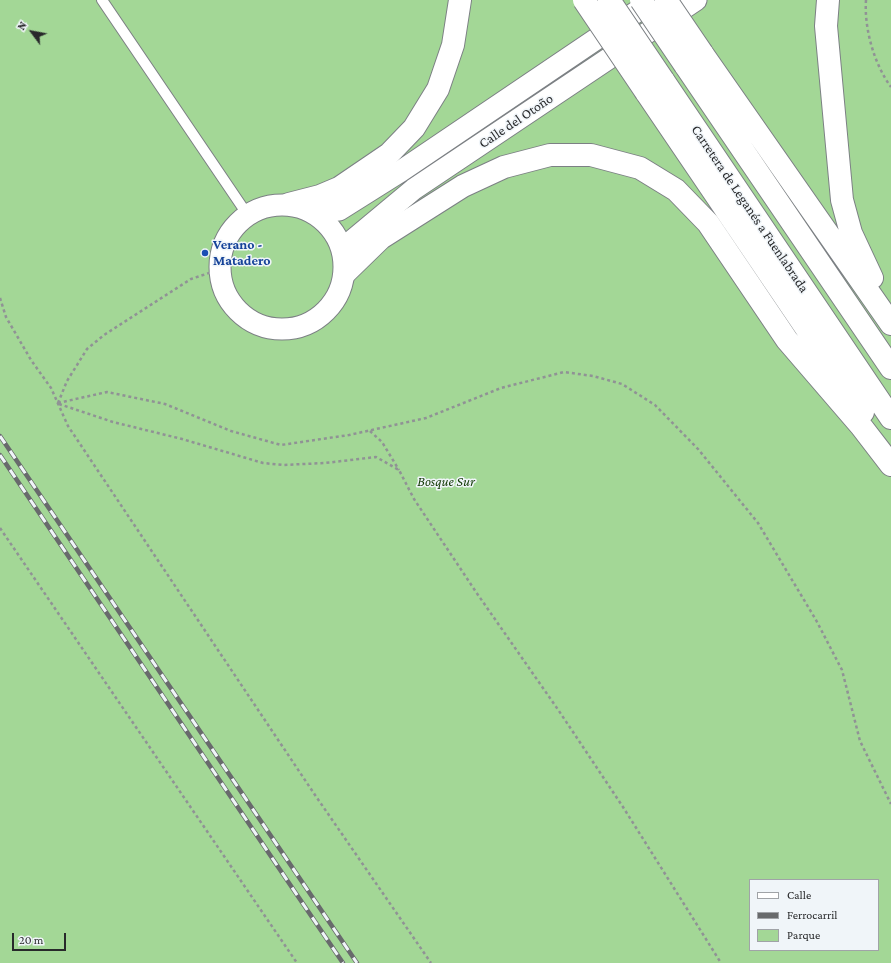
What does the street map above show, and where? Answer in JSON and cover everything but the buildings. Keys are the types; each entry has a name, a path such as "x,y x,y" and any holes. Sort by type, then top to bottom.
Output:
{"highway":[{"path":"290,204 320,196 339,188 389,154 414,128 438,89 453,45 460,0"},
{"path":"584,0 654,86 891,454"},
{"name":"Carretera de Leganés a Fuenlabrada","path":"609,0 654,86 891,418"},
{"path":"640,0 694,59 888,318"},
{"path":"666,0 694,59 891,368"},
{"path":"828,0 826,26 842,200 851,233 874,282 888,318"},
{"path":"344,273 381,238 462,186 504,167 550,155 592,155 640,168 676,190 708,223 787,340 861,426 891,465"}],"street":[{"name":"Calle del Otoño","path":"314,212 338,210 407,167 654,0"},
{"name":"Calle del Otoño","path":"342,249 414,189 696,0"},
{"path":"270,204 290,204 314,212 332,229 342,249 344,273 331,306 309,324 282,330 259,326 246,320 228,300 218,270 224,241 247,214 270,204"}],"lane":[{"path":"102,0 247,214"}],"path":[{"path":"866,0 865,12 870,44 891,87"},
{"path":"58,404 67,381 87,349 104,335 191,279 218,270"},
{"path":"0,298 6,317 30,360 51,388 68,426 315,795 431,963"},
{"path":"58,404 107,392 165,404 231,431 281,445 370,430 426,418 501,388 564,372 593,376 622,384 655,405 698,449 758,523 816,620 842,670 860,741 891,804"},
{"path":"58,404 113,422 182,439 263,463 283,465 325,463 376,457 399,470"},
{"path":"370,430 382,442 414,499 476,592 559,710 623,807 721,963"},
{"path":"0,528 297,963"}],"green space":[{"name":"Bosque Sur","path":"0,0 891,0 891,963 0,963"}],"railway":[{"path":"0,436 357,963"},
{"path":"0,455 343,963"}],"place":[{"name":"Verano - Matadero","path":"205,253"}]}
